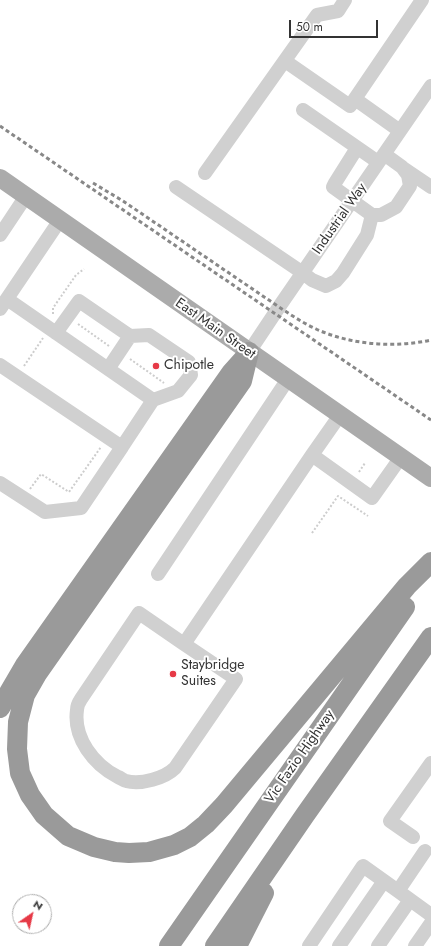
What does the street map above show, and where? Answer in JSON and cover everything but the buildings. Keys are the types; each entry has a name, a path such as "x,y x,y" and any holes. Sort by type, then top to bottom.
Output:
{"highway":[{"path":"249,352 242,382 37,674 25,695 18,722 17,748 20,773 30,795 44,815 68,836 94,847 115,852 149,852 174,845 190,837 206,824 224,805 407,586 431,562"},
{"path":"0,708 26,665 231,373 249,352"},
{"name":"Vic Fazio Highway","path":"169,946 431,569"},
{"path":"215,946 305,815 431,638"},
{"path":"237,946 305,815"}],"main road":[{"name":"East Main Street","path":"0,178 431,478"}],"street":[{"path":"205,173 317,15 338,11 345,0"},
{"path":"285,61 350,106 422,0"},
{"name":"Industrial Way","path":"249,352 431,86"},
{"path":"355,99 400,131"},
{"path":"303,110 357,148 402,167 431,187"},
{"path":"357,148 333,188 372,215 380,215 396,207 410,186 408,175 402,167"},
{"path":"176,187 312,280 326,286 336,281 343,273 367,235 372,215"},
{"path":"0,235 26,196"},
{"path":"60,220 4,304 56,333 152,400"},
{"path":"0,483 45,512 81,508 152,400 178,391 191,375 189,362 149,336 130,336 79,301 56,333"},
{"path":"108,369 130,336"},
{"path":"0,365 122,447"},
{"path":"158,574 288,379"},
{"path":"184,644 340,415"},
{"path":"312,455 372,498 401,457"},
{"path":"139,613 184,644 236,679 175,768 170,773 157,779 143,782 126,781 109,773 98,763 85,747 79,735 76,724 77,709 81,699 139,613"},
{"path":"413,837 390,821 431,762"},
{"path":"398,891 429,849"},
{"path":"309,946 363,866 431,915"},
{"path":"339,946 384,881"},
{"path":"378,946 410,900"},
{"path":"415,946 431,923"}],"path":[{"path":"28,490 41,474 69,492 103,445"},
{"path":"312,533 338,496 368,516"}],"railway":[{"path":"0,126 431,420"},
{"path":"93,183 123,201 288,313 316,329 344,339 373,344 402,344 431,340"}],"place":[{"name":"Chipotle","path":"156,366"},
{"name":"Staybridge Suites","path":"173,674"}]}
